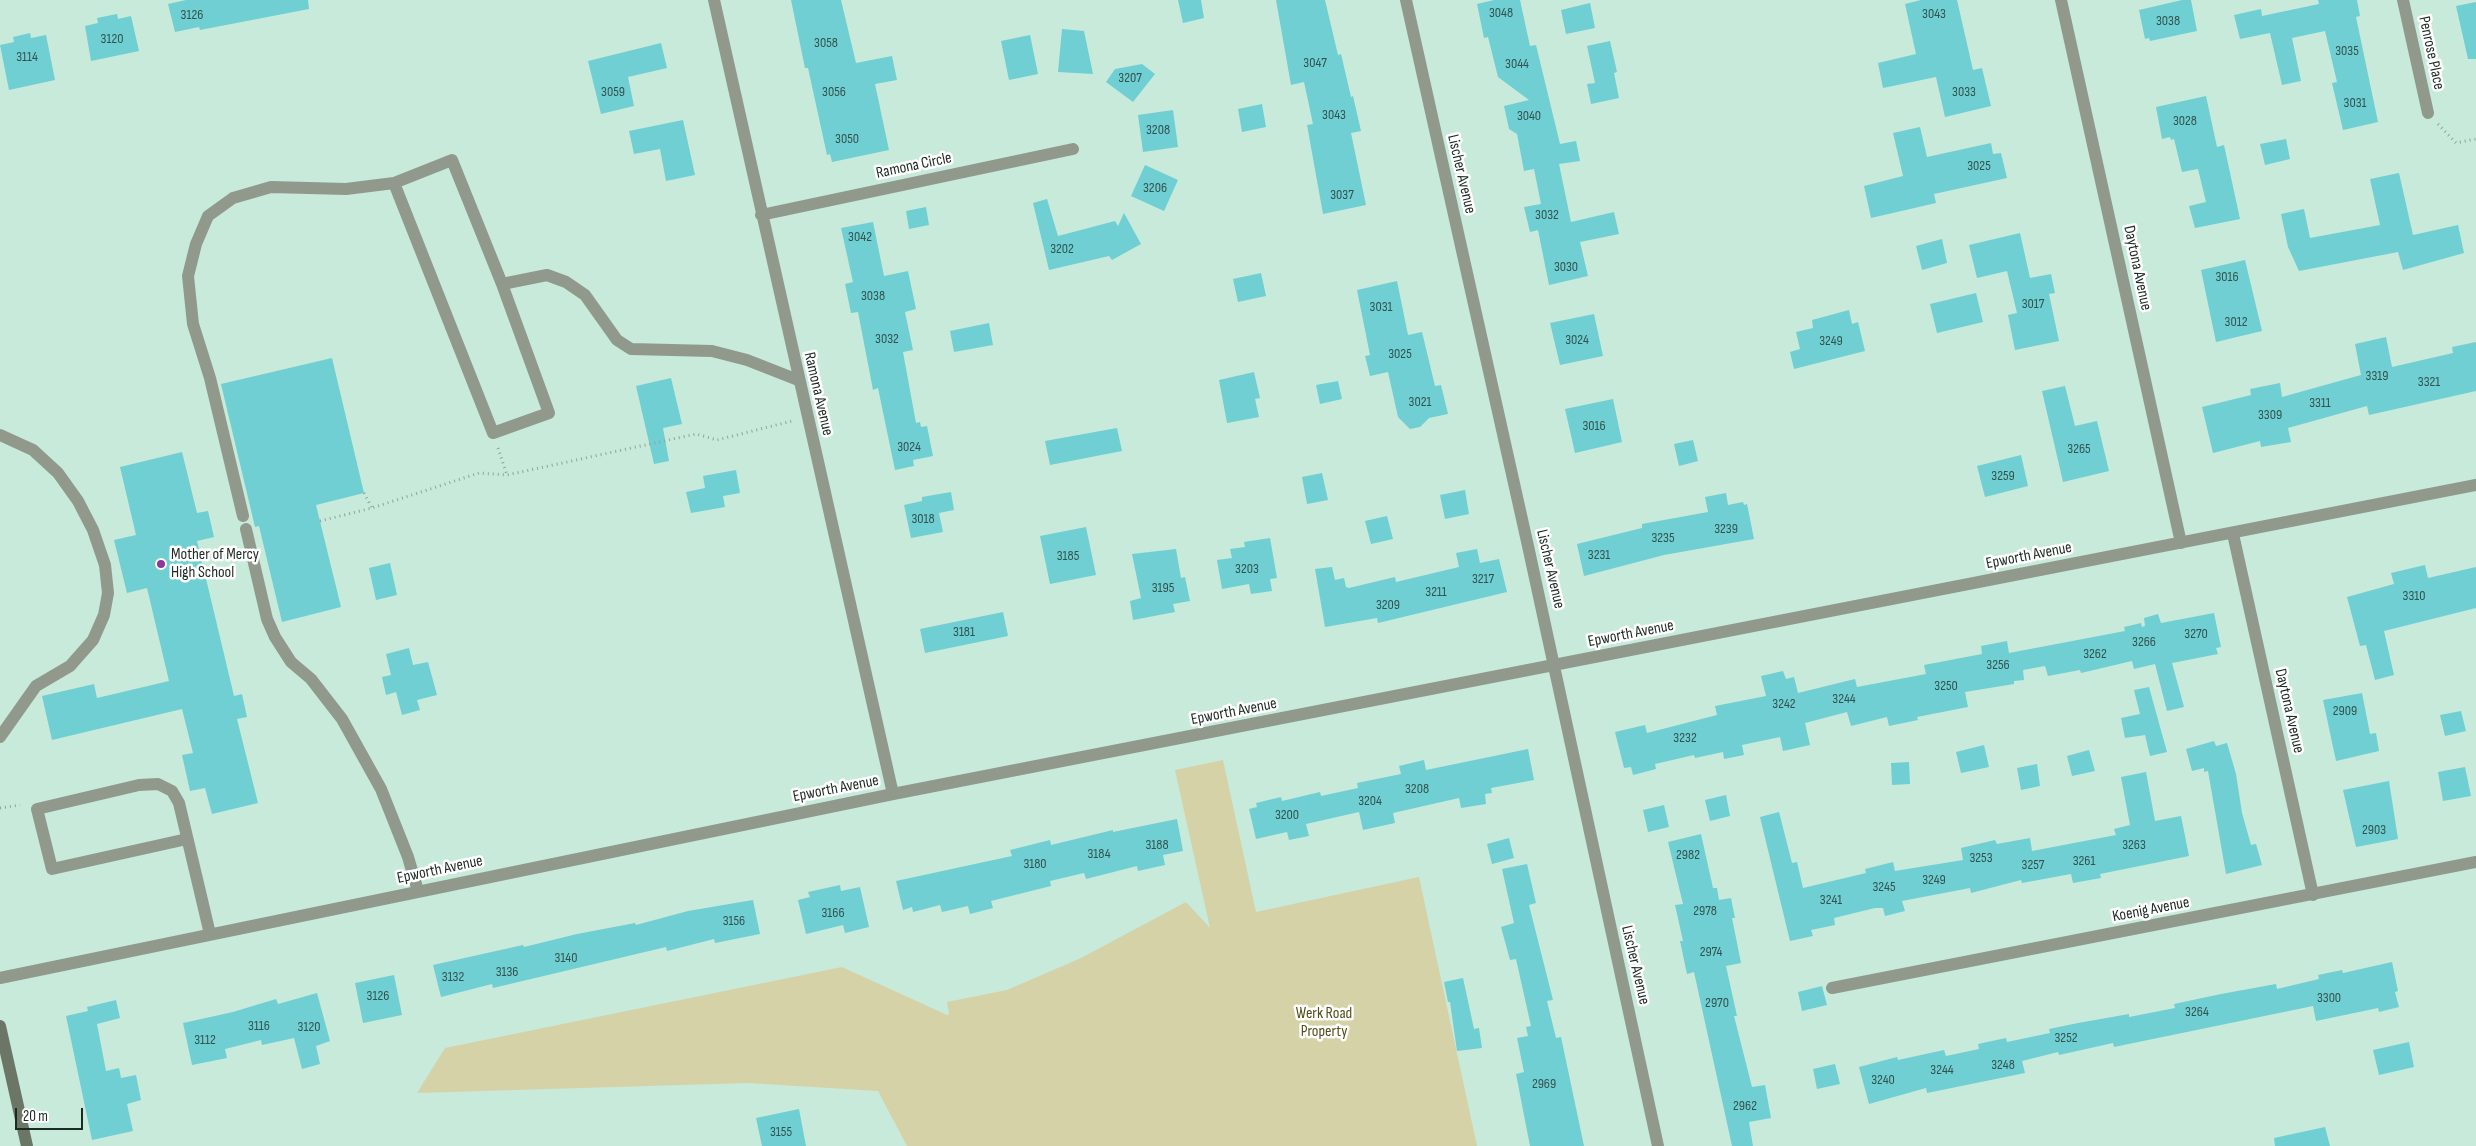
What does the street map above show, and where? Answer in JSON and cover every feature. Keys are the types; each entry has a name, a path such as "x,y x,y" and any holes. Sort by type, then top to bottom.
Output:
{"street":[{"name":"Ramona Avenue","path":"714,0 798,380 893,794"},
{"name":"Lischer Avenue","path":"1406,0 1555,666 1658,1146"},
{"name":"Daytona Avenue","path":"2061,0 2181,542"},
{"name":"Penrose Place","path":"2403,0 2428,113"},
{"name":"Ramona Circle","path":"762,215 1073,149"},
{"path":"243,516 210,378 193,324 188,276 196,244 208,216 233,198 271,187 346,189 394,183 452,160 502,284 549,413 493,433 394,183"},
{"path":"502,284 546,276 566,282 585,295 617,340 632,349 712,351 747,360 798,380"},
{"path":"0,435 33,450 58,473 78,501 94,530 104,566 108,593 104,615 93,640 70,666 36,686 0,737"},
{"name":"Epworth Avenue","path":"0,978 893,794 2181,542 2233,534 2476,485"},
{"path":"246,529 266,619 291,662 311,679 342,719 380,789 408,857 418,891"},
{"name":"Daytona Avenue","path":"2233,534 2313,895"},
{"path":"187,839 52,869 37,809 139,785 158,784 172,790 179,803 210,934"},
{"name":"Koenig Avenue","path":"1832,988 2476,862"},
{"path":"0,1026 26,1146"}],"path":[{"path":"2428,113 2456,143 2476,139"},
{"path":"320,521 372,508 479,472 507,475 696,434 717,440 807,418"},
{"path":"493,433 507,475"},
{"path":"364,493 372,508"}],"green space":[{"name":"Werk Road Property","path":"1223,760 1256,912 1419,877 1477,1146 907,1146 878,1091 748,1083 417,1093 445,1048 842,967 947,1015 949,1014 947,1002 1007,990 1081,958 1186,902 1210,928 1175,770"}],"building":[{"path":"186,0 308,0 309,9 200,30 199,27 175,32 168,4"},
{"path":"791,0 841,0 856,63 892,56 897,80 875,84 889,150 832,162 830,154 827,155 808,68 805,68"},
{"path":"1178,0 1201,0 1204,18 1183,23"},
{"path":"1276,0 1325,0 1338,55 1341,54 1361,131 1351,133 1366,205 1323,214 1307,125 1313,124 1304,82 1291,85"},
{"path":"1494,0 1520,0 1530,46 1536,45 1560,144 1576,141 1580,161 1559,164 1571,222 1614,212 1619,234 1580,242 1588,276 1549,285 1538,230 1530,232 1524,207 1541,204 1534,169 1524,171 1517,134 1509,129 1504,106 1529,100 1498,77 1488,37 1484,38 1477,4"},
{"path":"1921,0 1957,0 1973,70 1982,68 1991,106 1945,117 1936,77 1883,88 1878,63 1916,54 1905,4"},
{"path":"2182,0 2191,0 2197,31 2150,41 2149,38 2145,39 2139,10"},
{"path":"2318,0 2357,0 2360,16 2356,17 2378,122 2343,130 2332,83 2337,82 2325,31 2292,38 2301,81 2282,85 2270,33 2240,39 2234,15 2261,9 2262,16 2319,4"},
{"path":"2476,2 2476,59 2468,59 2456,6"},
{"path":"1590,3 1595,28 1566,34 1561,10"},
{"path":"117,14 118,19 131,16 139,51 91,61 85,26 98,23 97,18"},
{"path":"1062,29 1084,31 1093,74 1058,72"},
{"path":"30,33 31,38 46,35 55,80 9,90 0,45 14,42 13,37"},
{"path":"1030,35 1038,74 1009,80 1001,41"},
{"path":"1610,41 1617,72 1614,73 1619,98 1591,104 1587,84 1595,83 1587,46"},
{"path":"661,43 667,68 628,77 634,106 601,114 588,61"},
{"path":"1142,64 1155,74 1133,102 1106,82 1115,69"},
{"path":"2206,96 2217,147 2224,145 2240,219 2195,228 2189,206 2206,202 2198,169 2182,172 2174,139 2171,140 2170,137 2162,139 2156,107"},
{"path":"1262,104 1266,127 1242,132 1238,109"},
{"path":"1173,110 1178,147 1143,152 1138,115"},
{"path":"683,120 695,175 666,181 660,149 634,154 629,131"},
{"path":"1920,127 1927,157 1991,143 1993,154 2001,153 2007,178 1934,194 1936,203 1871,218 1864,186 1903,176 1893,133"},
{"path":"2286,139 2290,159 2265,165 2260,144"},
{"path":"1145,165 1178,180 1164,211 1131,196"},
{"path":"2399,173 2413,235 2458,225 2464,253 2403,270 2398,252 2299,271 2288,247 2281,214 2304,209 2310,238 2380,225 2370,179"},
{"path":"1047,199 1058,236 1115,221 1118,226 1124,213 1141,244 1112,260 1109,256 1049,270 1033,203"},
{"path":"926,207 929,225 909,229 906,211"},
{"path":"873,222 884,276 908,271 916,309 905,312 913,350 903,352 916,423 920,422 921,427 927,426 933,456 913,460 914,466 895,470 878,388 873,390 858,312 851,313 845,284 853,282 841,228"},
{"path":"2020,233 2030,278 2051,274 2055,293 2049,294 2059,341 2015,350 2008,315 2017,313 2007,271 1977,278 1969,245"},
{"path":"1942,239 1947,263 1922,270 1916,246"},
{"path":"2245,260 2262,331 2216,342 2201,270"},
{"path":"1261,273 1266,296 1238,302 1233,279"},
{"path":"1397,281 1408,335 1422,332 1435,386 1441,385 1448,414 1429,418 1420,427 1410,429 1398,417 1388,372 1370,376 1365,356 1370,355 1357,290"},
{"path":"1976,293 1983,322 1937,333 1930,304"},
{"path":"1849,310 1852,324 1858,322 1865,351 1794,369 1790,352 1800,349 1796,332 1813,328 1812,320"},
{"path":"1594,314 1603,356 1560,365 1550,323"},
{"path":"989,323 993,345 954,352 950,331"},
{"path":"2386,337 2392,367 2453,353 2452,347 2476,342 2476,391 2369,415 2367,406 2288,428 2291,442 2261,447 2260,441 2213,453 2202,407 2251,395 2250,389 2280,383 2282,397 2361,375 2355,344"},
{"path":"332,358 364,493 316,505 341,607 282,622 259,526 255,527 221,384"},
{"path":"1254,372 1260,398 1255,399 1259,417 1227,423 1219,380"},
{"path":"671,378 682,424 663,428 669,461 654,464 636,386"},
{"path":"1338,381 1342,399 1320,404 1316,385"},
{"path":"2065,386 2075,426 2097,421 2109,471 2063,482 2042,391"},
{"path":"1613,399 1622,442 1575,453 1565,409"},
{"path":"1117,428 1122,451 1050,465 1045,441"},
{"path":"1693,440 1698,461 1679,466 1674,444"},
{"path":"182,452 197,513 208,511 214,537 197,541 234,696 242,694 247,717 237,719 258,803 212,814 205,788 190,791 182,755 193,753 182,709 52,740 42,696 94,684 97,698 169,681 147,588 127,593 114,540 136,535 120,467"},
{"path":"2021,455 2028,486 1985,497 1977,466"},
{"path":"736,470 740,493 723,496 725,507 691,513 686,492 705,488 703,476"},
{"path":"1322,473 1328,500 1307,504 1302,477"},
{"path":"1465,490 1469,514 1445,519 1440,495"},
{"path":"951,492 954,510 939,513 943,532 911,538 904,505 922,501 922,497"},
{"path":"1726,493 1728,505 1743,502 1744,505 1747,504 1754,539 1664,555 1584,576 1577,544 1642,528 1642,524 1708,512 1705,497"},
{"path":"1387,516 1393,539 1371,544 1365,521"},
{"path":"1086,527 1096,575 1050,584 1040,536"},
{"path":"1270,538 1277,578 1270,579 1272,591 1251,594 1249,584 1222,589 1217,560 1232,558 1230,549 1245,547 1244,542"},
{"path":"1176,549 1181,578 1185,577 1190,601 1173,604 1175,612 1133,620 1130,601 1141,598 1132,554"},
{"path":"1477,549 1480,563 1499,559 1507,592 1378,623 1377,618 1325,627 1315,569 1332,567 1335,580 1344,578 1346,587 1349,588 1395,577 1396,582 1459,567 1456,553"},
{"path":"390,563 397,595 376,600 369,568"},
{"path":"2425,565 2428,578 2476,567 2476,608 2384,631 2394,675 2375,680 2366,645 2360,646 2347,597 2394,584 2391,573"},
{"path":"1003,612 1008,636 925,653 920,629"},
{"path":"2214,613 2221,647 2216,648 2218,654 2172,663 2184,707 2167,711 2155,664 2134,669 2132,661 2081,673 2080,670 2048,676 2045,666 2023,670 2024,680 2014,681 2014,684 1965,692 1968,707 1917,717 1918,720 1889,726 1887,717 1851,726 1847,712 1805,723 1810,745 1783,751 1780,737 1742,745 1744,755 1724,759 1723,752 1695,758 1694,755 1655,764 1656,769 1633,775 1631,767 1624,768 1615,732 1645,725 1647,733 1717,715 1715,706 1766,696 1761,676 1783,671 1786,679 1794,677 1798,693 1855,679 1857,687 1926,674 1924,665 1982,654 1981,646 2007,641 2009,653 2125,631 2124,627 2141,623 2142,627 2145,626 2144,618 2158,614 2161,623"},
{"path":"409,648 413,665 428,662 437,695 417,700 420,710 402,715 396,692 386,695 382,677 391,675 386,654"},
{"path":"2149,687 2167,752 2150,756 2145,735 2125,738 2121,718 2140,714 2134,690"},
{"path":"2362,693 2370,734 2376,733 2379,751 2336,761 2323,700"},
{"path":"2461,711 2466,731 2445,736 2440,715"},
{"path":"2214,741 2216,746 2227,743 2236,774 2242,813 2251,845 2256,844 2262,865 2226,874 2208,771 2204,772 2204,768 2192,771 2186,749"},
{"path":"1984,745 1989,767 1961,773 1956,752"},
{"path":"1528,749 1534,780 1491,788 1492,793 1485,794 1486,804 1461,808 1459,798 1393,813 1395,823 1363,830 1359,812 1306,824 1309,836 1289,840 1287,832 1256,839 1249,809 1257,807 1256,803 1281,797 1282,801 1320,792 1321,796 1358,788 1357,783 1401,774 1399,766 1424,760 1426,770"},
{"path":"2089,750 2095,771 2072,776 2067,756"},
{"path":"1909,762 1910,784 1892,785 1891,763"},
{"path":"2037,764 2040,786 2021,790 2017,768"},
{"path":"2465,767 2471,796 2443,801 2438,772"},
{"path":"2146,772 2155,821 2181,816 2189,856 2100,874 2101,878 2073,883 2071,874 2022,883 2021,880 1971,893 1970,888 1902,901 1905,911 1885,916 1883,908 1875,908 1834,918 1835,925 1811,930 1813,936 1790,941 1760,817 1779,812 1792,863 1797,862 1803,888 1866,873 1865,869 1893,862 1895,871 1963,860 1961,848 1995,840 1997,844 2030,838 2032,851 2116,835 2114,829 2130,825 2121,777"},
{"path":"2389,781 2398,839 2356,847 2343,790"},
{"path":"1726,795 1730,816 1710,821 1705,800"},
{"path":"1664,805 1669,827 1648,832 1643,810"},
{"path":"1177,819 1183,851 1163,855 1165,865 1138,871 1137,866 1086,879 1084,873 1050,881 1051,886 991,901 993,908 970,914 968,906 942,912 940,905 913,912 912,907 903,910 896,881 1012,856 1010,850 1050,840 1051,845 1113,830 1113,832"},
{"path":"1701,834 1713,888 1717,888 1719,900 1731,898 1735,918 1732,918 1741,963 1726,966 1737,1016 1734,1016 1752,1087 1765,1085 1771,1118 1749,1122 1753,1146 1732,1146 1694,972 1687,974 1680,941 1683,941 1675,905 1683,904 1668,842"},
{"path":"1509,838 1514,858 1492,864 1487,844"},
{"path":"1527,864 1536,903 1529,905 1553,1000 1547,1001 1556,1038 1561,1037 1584,1146 1530,1146 1516,1074 1524,1072 1517,1038 1528,1036 1526,1027 1531,1026 1516,959 1510,960 1501,927 1514,923 1502,869"},
{"path":"840,885 841,891 860,887 869,927 845,933 843,925 806,934 798,900 810,897 808,892"},
{"path":"753,900 760,934 715,943 714,939 667,951 666,947 493,988 492,984 441,997 433,965 523,945 524,947 577,934 635,923 636,925 688,911"},
{"path":"2392,962 2398,991 2395,992 2399,1007 2379,1012 2378,1008 2316,1021 2313,1006 2114,1047 2113,1043 2059,1055 2058,1052 2022,1061 2025,1073 1927,1093 1926,1088 1869,1104 1859,1067 1897,1057 1898,1060 1944,1050 1946,1056 1979,1049 1978,1044 2006,1038 2007,1042 2050,1033 2049,1029 2129,1014 2129,1017 2175,1008 2174,1004 2276,984 2277,989 2319,979 2318,975 2342,970 2343,973"},
{"path":"394,975 402,1015 363,1023 355,983"},
{"path":"1463,978 1474,1029 1479,1028 1482,1048 1457,1051 1450,1002 1448,1002 1444,982"},
{"path":"1822,986 1827,1005 1802,1011 1798,992"},
{"path":"317,993 330,1041 316,1046 320,1064 302,1069 294,1038 262,1045 261,1040 225,1049 227,1058 192,1065 183,1023 233,1012 276,999 278,1004"},
{"path":"116,1000 120,1018 97,1024 106,1071 119,1068 121,1078 136,1075 141,1100 127,1104 133,1131 92,1140 66,1016 88,1011 87,1007"},
{"path":"2409,1042 2414,1067 2379,1075 2373,1050"},
{"path":"1835,1064 1840,1084 1817,1089 1813,1069"},
{"path":"799,1109 806,1146 762,1146 756,1118"},
{"path":"2325,1127 2330,1146 2275,1146 2274,1138"}],"place":[{"name":"Mother of Mercy High School","path":"161,564"}]}
